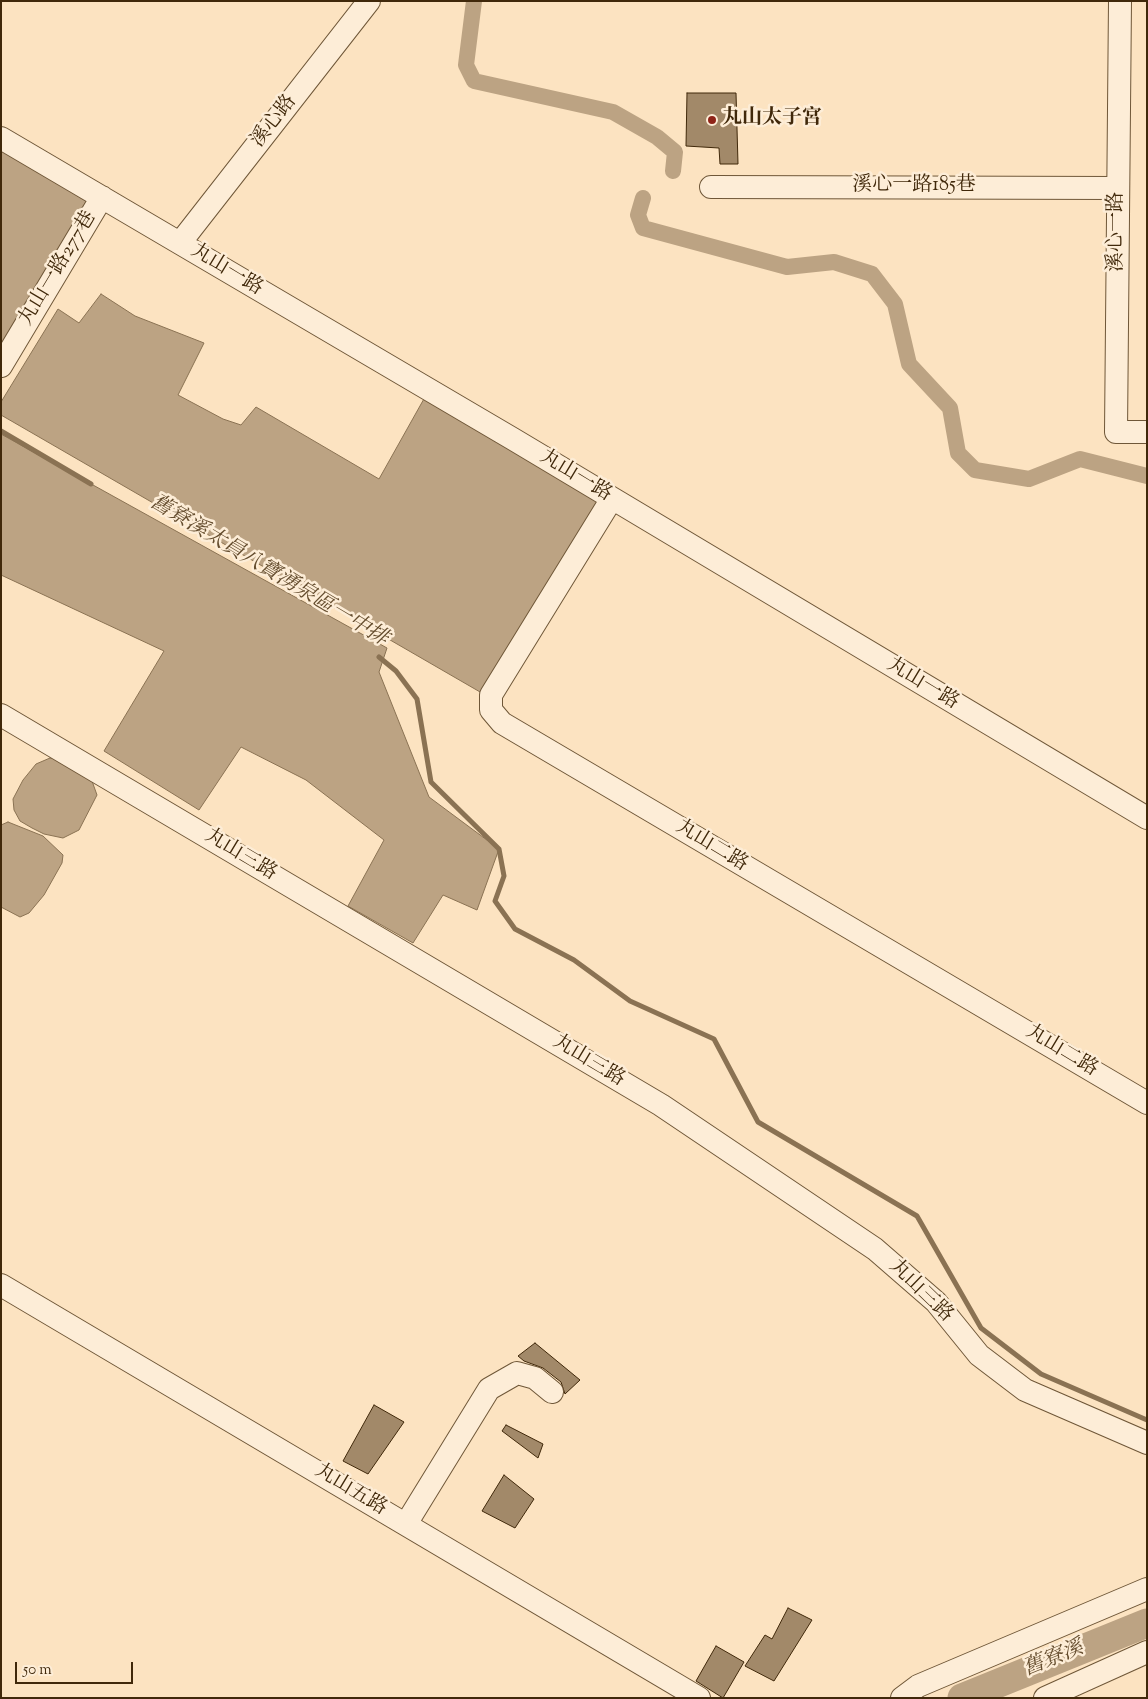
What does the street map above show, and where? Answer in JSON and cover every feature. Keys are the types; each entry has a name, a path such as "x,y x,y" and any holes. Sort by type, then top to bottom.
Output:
{"street":[{"name":"溪心路","path":"180,244 370,1"},
{"name":"溪心一路","path":"1120,1 1116,432 1147,432"},
{"name":"丸山一路","path":"1,138 1147,818"},
{"name":"溪心一路185巷","path":"711,187 1118,188"},
{"name":"丸山一路277巷","path":"1,366 102,197"},
{"name":"丸山二路","path":"611,500 492,695 491,710 502,723 1147,1103"},
{"name":"丸山三路","path":"1,715 661,1105 875,1249 936,1302 979,1355 1025,1390 1147,1443"},
{"name":"丸山五路","path":"1,1285 699,1698"},
{"path":"406,1524 489,1389 517,1373 535,1378 552,1392"},
{"path":"902,1698 918,1686 1147,1588"},
{"path":"1045,1698 1147,1652"}],"shaded area":[{"path":"1,148 89,203 1,349"},
{"path":"101,294 135,316 204,343 178,395 223,419 241,425 256,407 379,479 425,397 601,501 487,696 1,415 1,402 58,309 79,323"},
{"path":"1,434 387,648 379,672 429,797 499,849 477,910 443,895 413,943 348,906 384,840 306,780 241,747 199,810 104,751 164,651 1,575"},
{"path":"50,758 64,759 92,781 97,795 79,830 63,838 44,834 32,828 20,821 14,810 13,799 23,780 36,764"},
{"path":"8,822 43,836 63,855 62,863 44,895 29,913 20,917 1,907 1,825"}],"building":[{"name":"丸山太子宮","path":"687,93 736,93 738,164 720,164 719,148 686,146"},
{"path":"535,1343 580,1380 565,1394 561,1382 543,1368 524,1361 518,1356"},
{"path":"374,1405 404,1422 368,1474 343,1461"},
{"path":"506,1425 543,1444 538,1458 502,1431"},
{"path":"504,1475 534,1499 515,1528 482,1511"},
{"path":"788,1608 812,1620 774,1681 745,1666 765,1635 772,1639"},
{"path":"716,1646 744,1662 723,1698 696,1681"}],"waterway":[{"path":"474,1 466,65 474,81 613,112 657,137 675,152 673,171"},
{"path":"643,198 638,215 643,228 787,267 834,262 872,274 895,304 909,364 950,408 958,453 975,470 1029,479 1080,459 1147,476"},
{"name":"舊寮溪太員八寶湧泉區一中排","path":"1,431 91,484"},
{"name":"舊寮溪太員八寶湧泉區一中排","path":"379,657 396,671 417,699 431,782 499,849 504,876 495,901 515,929 574,960 630,1001 714,1039 758,1122 917,1216 981,1328 1041,1374 1147,1420"},
{"name":"舊寮溪","path":"962,1698 1147,1623"}],"place":[{"name":"丸山太子宮","path":"712,120"}]}
